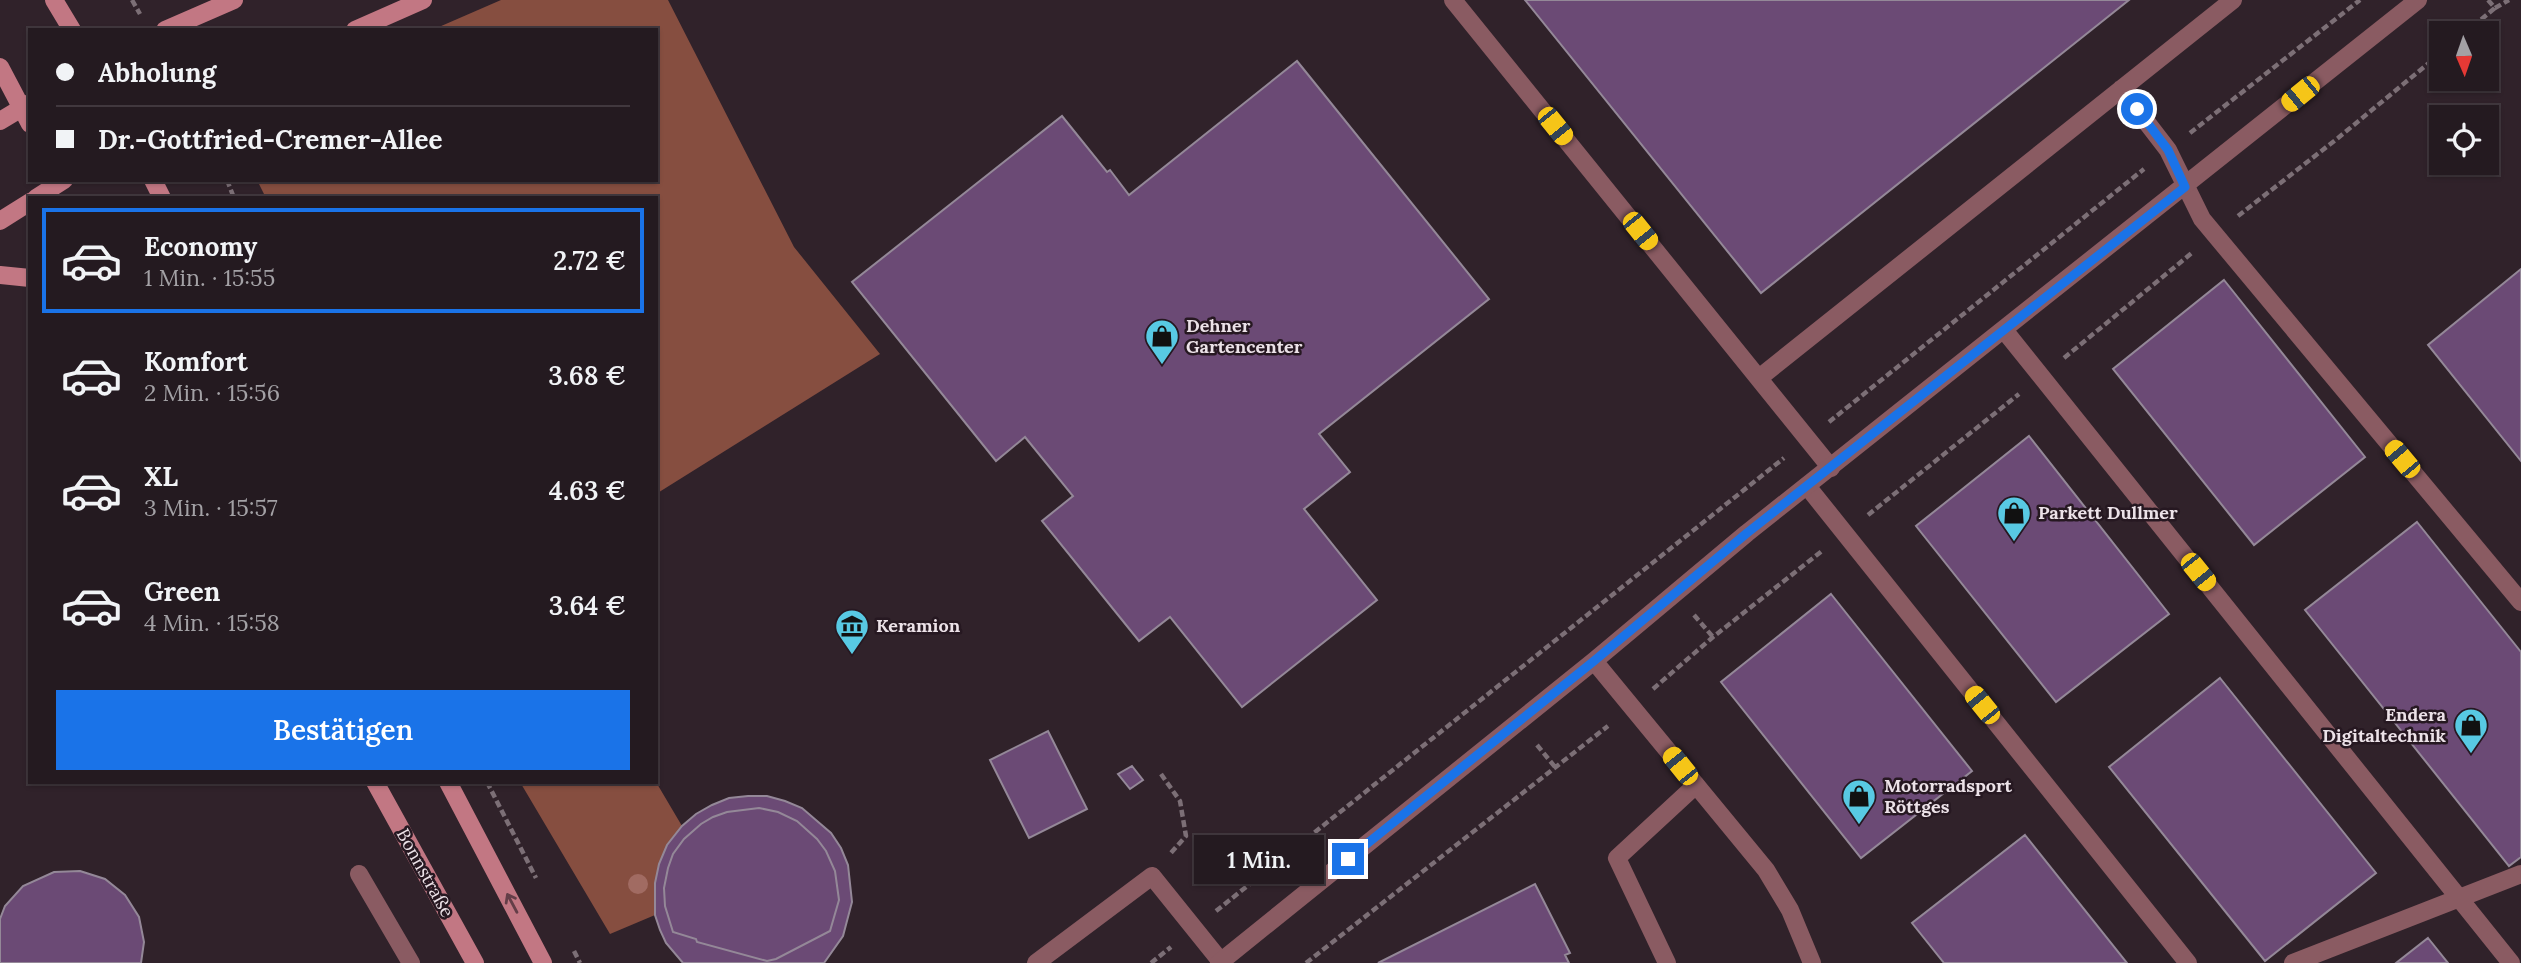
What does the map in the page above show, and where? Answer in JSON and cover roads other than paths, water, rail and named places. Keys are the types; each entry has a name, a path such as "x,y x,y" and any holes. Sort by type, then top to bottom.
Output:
{"main road":[{"path":"54,0 71,28"},
{"path":"170,28 234,0"},
{"path":"360,28 423,0"},
{"path":"0,66 27,112 0,121"},
{"path":"39,196 60,182"},
{"path":"0,221 28,203"},
{"path":"0,275 28,278"},
{"name":"Bonnstraße","path":"376,784 475,963"},
{"path":"450,784 544,963"}],"street":[{"path":"1453,0 1831,468"},
{"path":"1759,378 2233,0"},
{"path":"1036,963 1152,876 1221,962 1807,486 2418,0"},
{"path":"2121,89 2168,150 2202,219 2521,602"},
{"path":"2004,330 2511,963"},
{"path":"1807,486 2188,963"},
{"path":"1594,661 1766,870 1790,910 1812,963"},
{"path":"1667,963 1617,858 1696,785"},
{"path":"359,874 411,963"},
{"path":"2293,963 2521,874"}],"place":[{"name":"Dehner Gartencenter","path":"1162,366"},
{"name":"Parkett Dullmer","path":"2014,543"},
{"name":"Keramion","path":"852,656"},
{"name":"Endera Digitaltechnik","path":"2471,755"},
{"name":"Motorradsport Röttges","path":"1859,826"}]}
